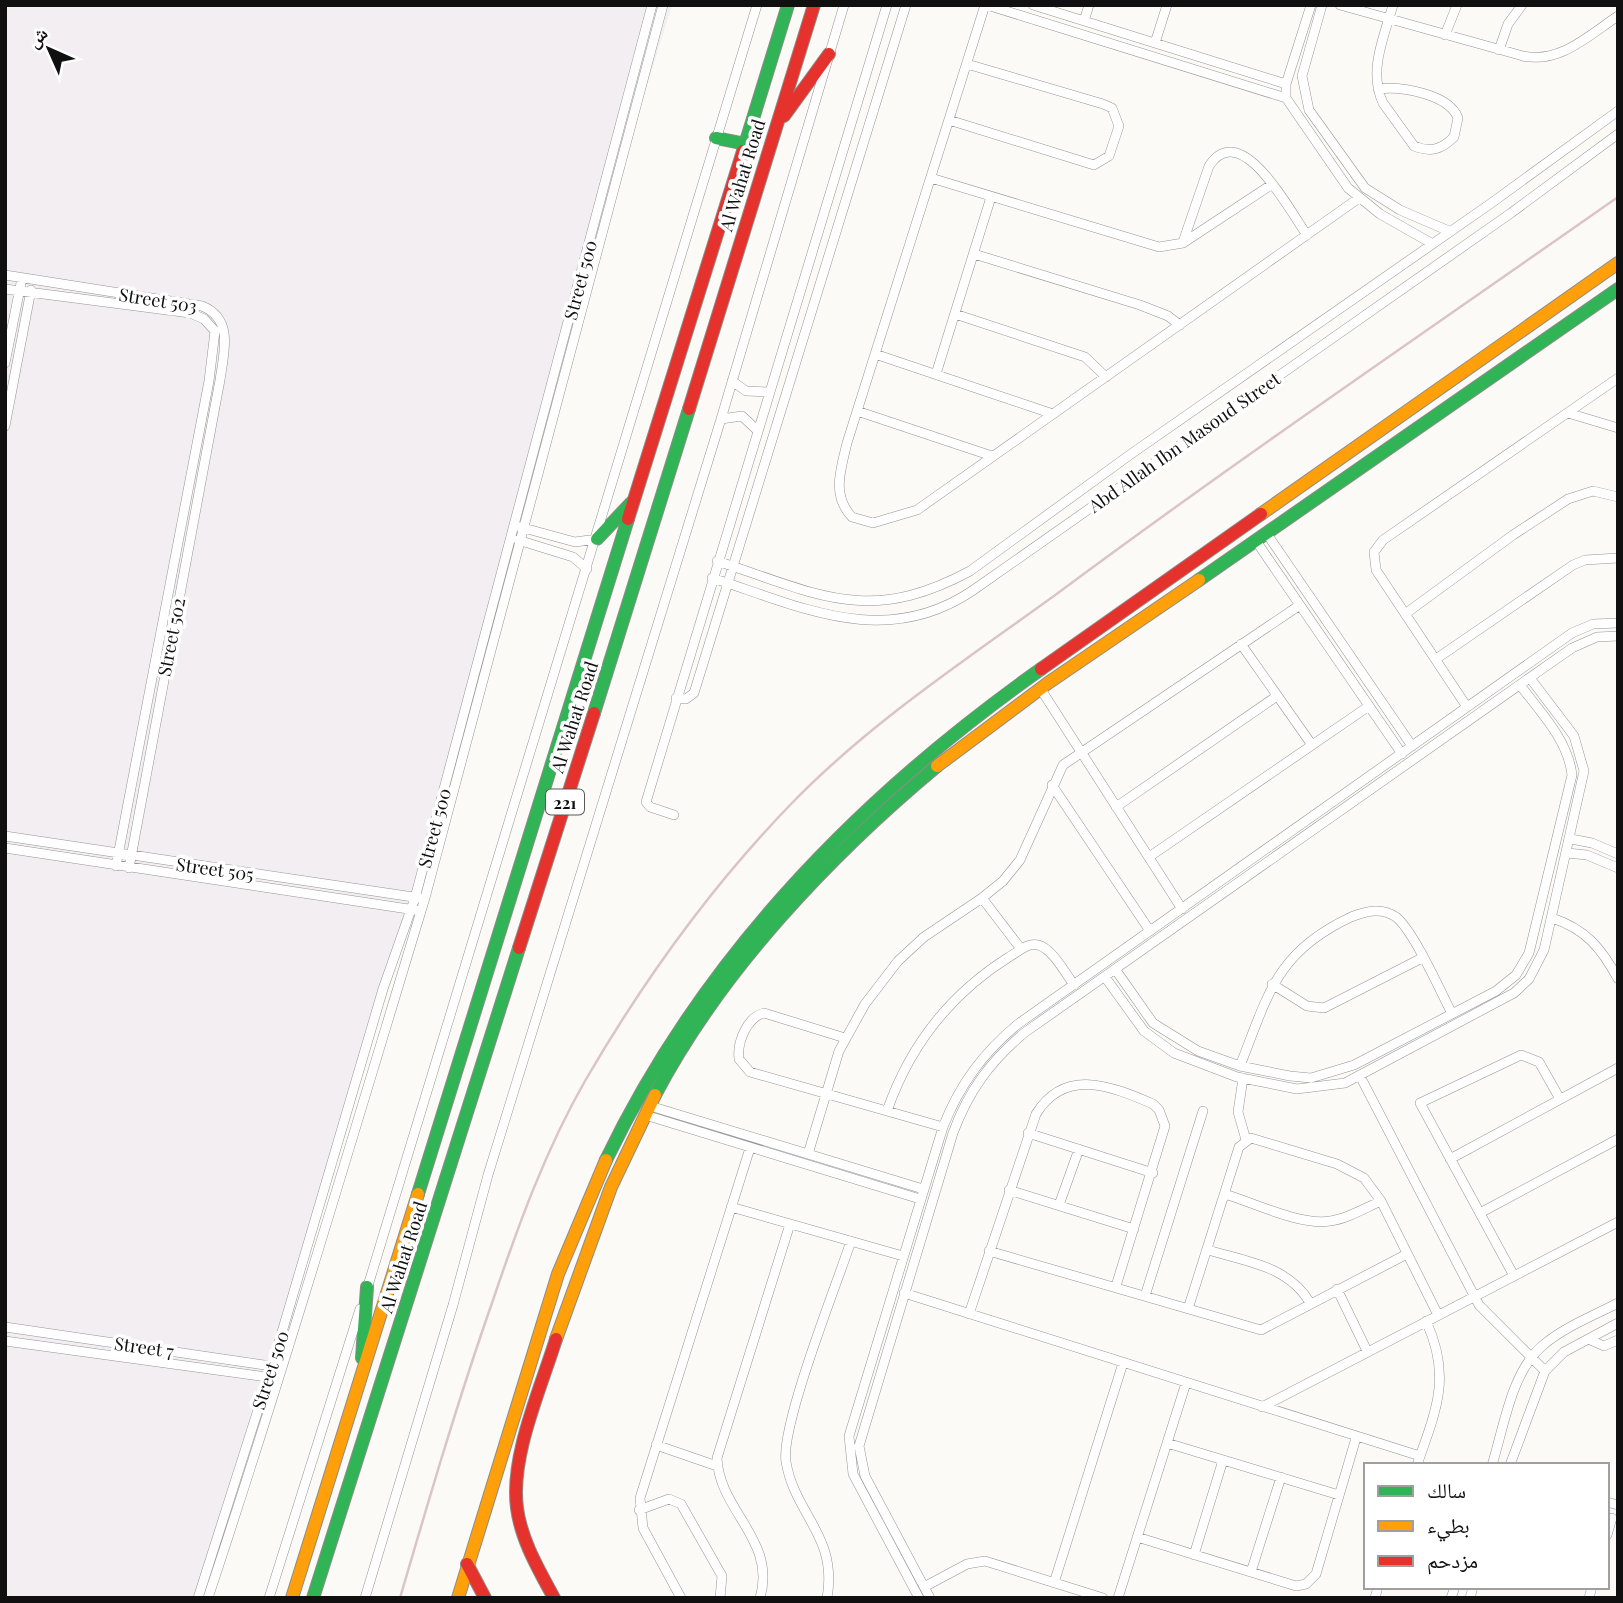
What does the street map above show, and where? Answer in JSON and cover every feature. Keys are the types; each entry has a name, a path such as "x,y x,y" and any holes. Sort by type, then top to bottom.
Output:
{"main road":[{"name":"Al Wahat Road","path":"292,1598 788,5"},
{"name":"Al Wahat Road","path":"313,1598 634,587 814,5"},
{"path":"776,126 829,54"},
{"path":"716,138 746,144"},
{"path":"458,1598 557,1276 581,1214 630,1111 673,1037 726,962 800,875 930,750 979,713 1618,263"},
{"path":"554,1598 517,1523 514,1486 520,1456 567,1307 601,1212 647,1110 686,1044 759,946 875,823 939,764 988,726 1618,289"},
{"path":"1401,416 1413,432"},
{"path":"597,539 635,498"},
{"path":"979,713 988,726"},
{"path":"360,1384 367,1287"},
{"path":"502,1451 520,1456"},
{"path":"467,1564 485,1598"}],"street":[{"path":"645,50 652,5"},
{"path":"645,50 663,5"},
{"name":"Al Wahat Road","path":"270,1598 597,539 757,5"},
{"name":"221","path":"365,1598 453,1305 488,1175 721,419 844,5"},
{"path":"674,815 650,807 646,802 887,5"},
{"path":"676,698 686,699 694,694 906,5"},
{"path":"1286,98 986,5 857,411 838,482 839,498 852,517 862,522 885,522 917,510 1359,198"},
{"path":"1034,5 1286,84"},
{"path":"1084,21 1089,5"},
{"path":"1155,43 1167,5"},
{"path":"1311,5 1286,84 1286,98 1321,151 1359,198 1431,243"},
{"path":"1322,5 1302,76 1309,110 1355,178 1376,197 1449,231"},
{"path":"1339,5 1533,59 1553,57 1618,16"},
{"path":"1378,89 1402,89 1451,106 1458,118 1454,137 1439,149 1422,149 1415,146 1387,109 1378,89 1376,71 1393,5"},
{"path":"1445,35 1457,5"},
{"path":"1499,50 1508,24 1522,5"},
{"path":"881,24 898,31"},
{"name":"Street 500","path":"198,1598 217,1556 258,1447 394,995 513,526 599,206 645,50"},
{"name":"Street 500","path":"420,898 504,607 610,209 645,50"},
{"path":"949,120 1094,165 1109,156 1119,126 1117,116 1103,104 967,64"},
{"name":"Abd Allah Ibn Masoud Street","path":"717,561 848,601 899,600 924,593 970,571 1618,111"},
{"name":"Abd Allah Ibn Masoud Street","path":"712,578 827,617 851,621 875,621 923,614 967,595 1556,181 1618,134"},
{"path":"1321,151 1331,144"},
{"path":"1182,243 1214,158 1234,150 1244,153 1307,235"},
{"path":"1544,166 1556,181"},
{"path":"931,178 1159,247 1182,243 1271,185"},
{"path":"936,374 991,197"},
{"path":"599,206 610,209"},
{"path":"974,254 1140,305 1180,324"},
{"name":"Street 503","path":"5,275 202,306 221,320 224,349 210,405"},
{"path":"5,363 22,278"},
{"path":"5,426 10,379 33,279"},
{"name":"Street 503","path":"5,289 190,313 210,324 215,340 210,405"},
{"path":"124,294 125,306"},
{"path":"955,314 1085,357 1105,377"},
{"path":"875,354 1053,414"},
{"path":"559,357 569,359"},
{"path":"1467,707 1374,566 1374,552 1379,543 1618,378"},
{"path":"732,381 746,391 769,392"},
{"path":"1214,397 1226,414"},
{"name":"Street 502","path":"116,866 189,479 210,405"},
{"name":"Street 502","path":"129,868 201,481 210,405"},
{"path":"857,411 992,456"},
{"path":"1568,412 1618,428"},
{"path":"721,419 742,416 758,431"},
{"path":"542,417 553,419"},
{"path":"189,479 201,481"},
{"path":"1405,614 1513,535 1568,499 1593,492 1618,497"},
{"path":"513,526 575,542 597,539"},
{"path":"1261,537 1300,605 1402,754"},
{"path":"1261,537 1412,746"},
{"path":"510,538 569,555 587,569"},
{"path":"1436,659 1564,570 1585,560 1618,558"},
{"path":"493,604 504,607"},
{"path":"807,1153 845,1038 865,1004 898,961 933,930 1003,881 1020,860 1033,836 1052,785 1063,765 1300,605"},
{"path":"930,1598 881,1515 853,1474 848,1446 923,1189 943,1127 961,1085 994,1044 1572,633 1593,624 1618,623"},
{"path":"919,1598 863,1470 859,1446 942,1165 961,1113 985,1069 1024,1033 1584,641 1618,636"},
{"path":"1241,644 1312,745"},
{"path":"1105,977 1144,1031 1158,1043 1191,1061 1281,1087 1313,1089 1360,1076 1514,993 1530,979 1538,966 1571,839 1584,771 1581,752 1574,736 1530,678"},
{"path":"1115,970 1153,1023 1182,1043 1240,1066 1311,1078 1333,1073 1507,984 1524,965 1542,908 1572,775 1570,758 1563,743 1520,685"},
{"path":"1040,688 1182,909"},
{"path":"1116,807 1277,696"},
{"path":"1149,857 1369,706"},
{"path":"1052,785 1150,931"},
{"name":"Street 505","path":"5,836 420,898"},
{"path":"1571,839 1592,843 1618,854"},
{"name":"Street 505","path":"5,848 417,910"},
{"path":"1567,853 1587,855 1618,868"},
{"path":"982,898 1021,949"},
{"name":"Street 500","path":"208,1598 247,1444 383,989 417,910"},
{"path":"1240,1066 1272,984 1292,958 1316,936 1353,916 1373,910 1385,911 1404,924 1452,1014"},
{"path":"1552,918 1582,931 1594,942 1618,979"},
{"path":"887,1111 905,1067 929,1027 971,984 1021,949 1031,944 1042,945 1074,985"},
{"path":"1272,984 1307,1006 1324,1008 1422,958"},
{"path":"845,1038 764,1013 750,1021 739,1047 741,1064 750,1072 943,1127"},
{"path":"1514,1276 1420,1103 1521,1055 1539,1062 1560,1099"},
{"path":"1450,1159 1618,1068"},
{"path":"1360,1076 1485,1314 1545,1371"},
{"path":"1243,1078 1239,1116 1246,1140"},
{"path":"969,1314 1028,1133 1043,1102 1054,1092 1080,1083 1100,1086 1145,1101 1159,1110 1166,1126 1116,1286"},
{"path":"647,1110 750,1147 920,1199"},
{"path":"647,1110 807,1153 923,1189"},
{"path":"1145,1296 1203,1111"},
{"path":"1028,1133 1153,1173"},
{"path":"1188,1310 1240,1147 1246,1140 1256,1139 1347,1167 1369,1183 1381,1201 1438,1315"},
{"path":"1480,1213 1618,1139"},
{"path":"681,1598 643,1528 639,1510 656,1445 750,1147"},
{"path":"1059,1205 1079,1149"},
{"path":"932,1162 942,1165"},
{"path":"1009,1190 1134,1229"},
{"path":"1225,1194 1303,1219 1322,1222 1341,1219 1381,1201"},
{"path":"731,1207 904,1256"},
{"path":"1262,1407 1618,1223"},
{"path":"760,1598 765,1569 718,1466 718,1450 790,1224"},
{"path":"827,1598 830,1573 827,1552 790,1476 785,1451 802,1387 851,1241"},
{"path":"1208,1250 1280,1272 1297,1285 1310,1303"},
{"path":"989,1251 1261,1330 1407,1254"},
{"path":"1337,1289 1367,1351"},
{"path":"904,1293 1419,1460 1441,1388 1440,1356 1426,1321"},
{"path":"1493,1463 1518,1382 1530,1359 1554,1337 1618,1303"},
{"path":"1511,1463 1545,1371 1564,1352 1618,1323"},
{"name":"Street 7","path":"5,1327 283,1368"},
{"path":"1588,1339 1604,1346 1618,1340"},
{"name":"Street 7","path":"5,1341 279,1378"},
{"path":"872,1358 883,1361"},
{"path":"1054,1583 1123,1363"},
{"path":"1118,1598 1186,1383"},
{"path":"1137,1537 1296,1586 1312,1580 1356,1438"},
{"path":"1167,1443 1339,1495"},
{"path":"247,1444 258,1447"},
{"path":"656,1445 718,1466"},
{"path":"1194,1555 1223,1460"},
{"path":"1251,1572 1281,1478"},
{"path":"639,1510 669,1499 681,1504 722,1576 720,1598"},
{"path":"924,1587 979,1561 992,1562 1102,1598"}],"shaded area":[{"path":"5,5 672,5 506,541 413,892 205,1598 5,1598"}],"railway":[{"path":"400,1598 479,1339 522,1217 557,1134 585,1081 631,1007 680,935 734,867 823,773 921,692 1266,442 1618,197"}],"traffic: fast":[{"path":"743,151 788,5"},
{"path":"716,138 746,144"},
{"path":"1199,580 1618,289"},
{"path":"594,713 689,409"},
{"path":"597,539 631,503"},
{"path":"418,1194 628,519"},
{"path":"606,1160 645,1086 689,1016 739,950 792,887 849,827 910,771 1041,669"},
{"path":"655,1095 711,1004 780,917 857,838 937,766"},
{"path":"313,1598 519,948"},
{"path":"362,1358 367,1287"}],"traffic: slow":[{"path":"1261,514 1618,263"},
{"path":"937,766 1048,683 1199,580"},
{"path":"556,1339 611,1187 655,1095"},
{"path":"458,1598 558,1274 606,1160"},
{"path":"292,1598 418,1194"}],"traffic: jam":[{"path":"689,409 814,5"},
{"path":"784,116 829,54"},
{"path":"628,519 743,151"},
{"path":"1041,669 1261,514"},
{"path":"519,948 594,713"},
{"path":"554,1598 522,1532 516,1488 528,1422 556,1339"},
{"path":"467,1564 485,1598"}]}
